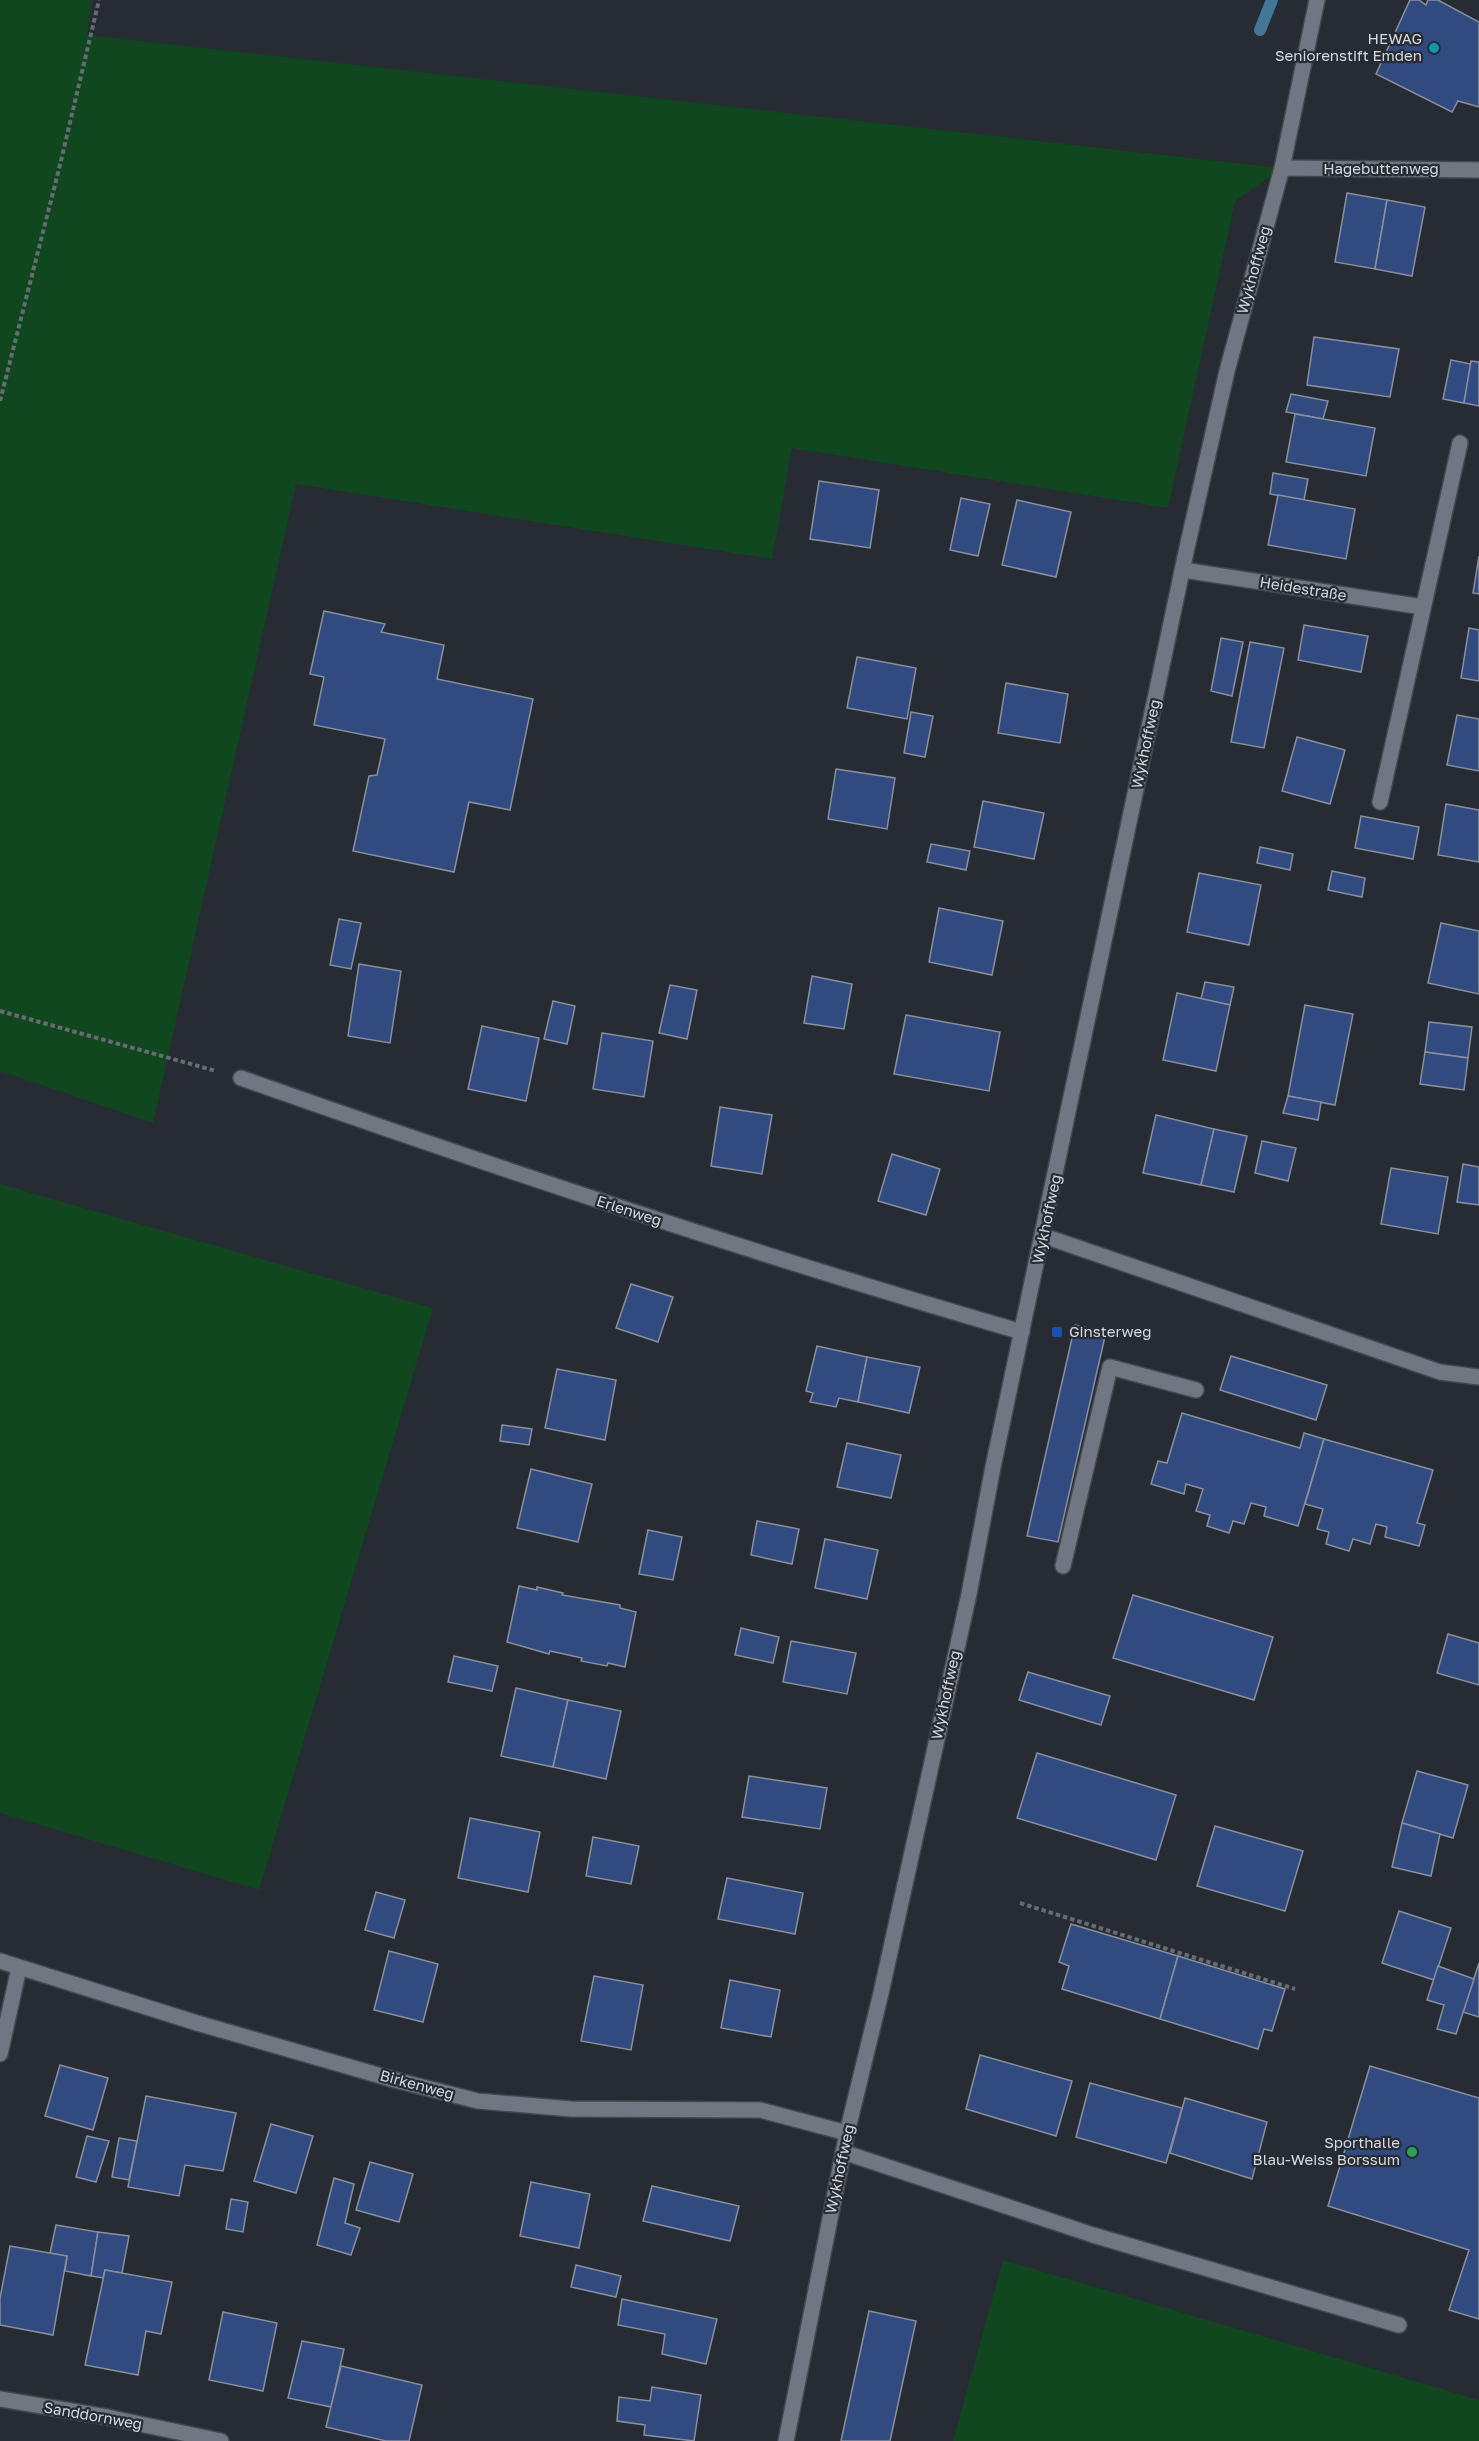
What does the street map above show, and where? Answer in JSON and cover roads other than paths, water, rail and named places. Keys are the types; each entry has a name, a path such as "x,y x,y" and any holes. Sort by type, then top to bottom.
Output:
{"street":[{"name":"Wykhoffweg","path":"786,2441 847,2133 881,1993 969,1594 1183,570 1227,371 1282,168 1317,0"},
{"name":"Hagebuttenweg","path":"1282,168 1479,170"},
{"path":"1380,802 1460,443"},
{"name":"Heidestraße","path":"1183,570 1424,607"},
{"name":"Erlenweg","path":"241,1078 584,1197 842,1280 1022,1332"},
{"path":"1044,1236 1440,1372 1479,1377"},
{"path":"1063,1566 1110,1367 1196,1390"},
{"name":"Birkenweg","path":"0,1961 197,2024 478,2101 571,2109 760,2110 847,2133"},
{"path":"0,2054 19,1968"},
{"path":"843,2152 1105,2238 1399,2325"},
{"name":"Sanddornweg","path":"0,2399 107,2417 221,2441"}],"waterway":[{"path":"1260,30 1272,0"}],"place":[{"name":"HEWAG Seniorenstift Emden","path":"1434,48"},
{"name":"Ginsterweg","path":"1057,1332"},
{"name":"Sporthalle Blau-Weiss Borssum","path":"1412,2152"}]}
